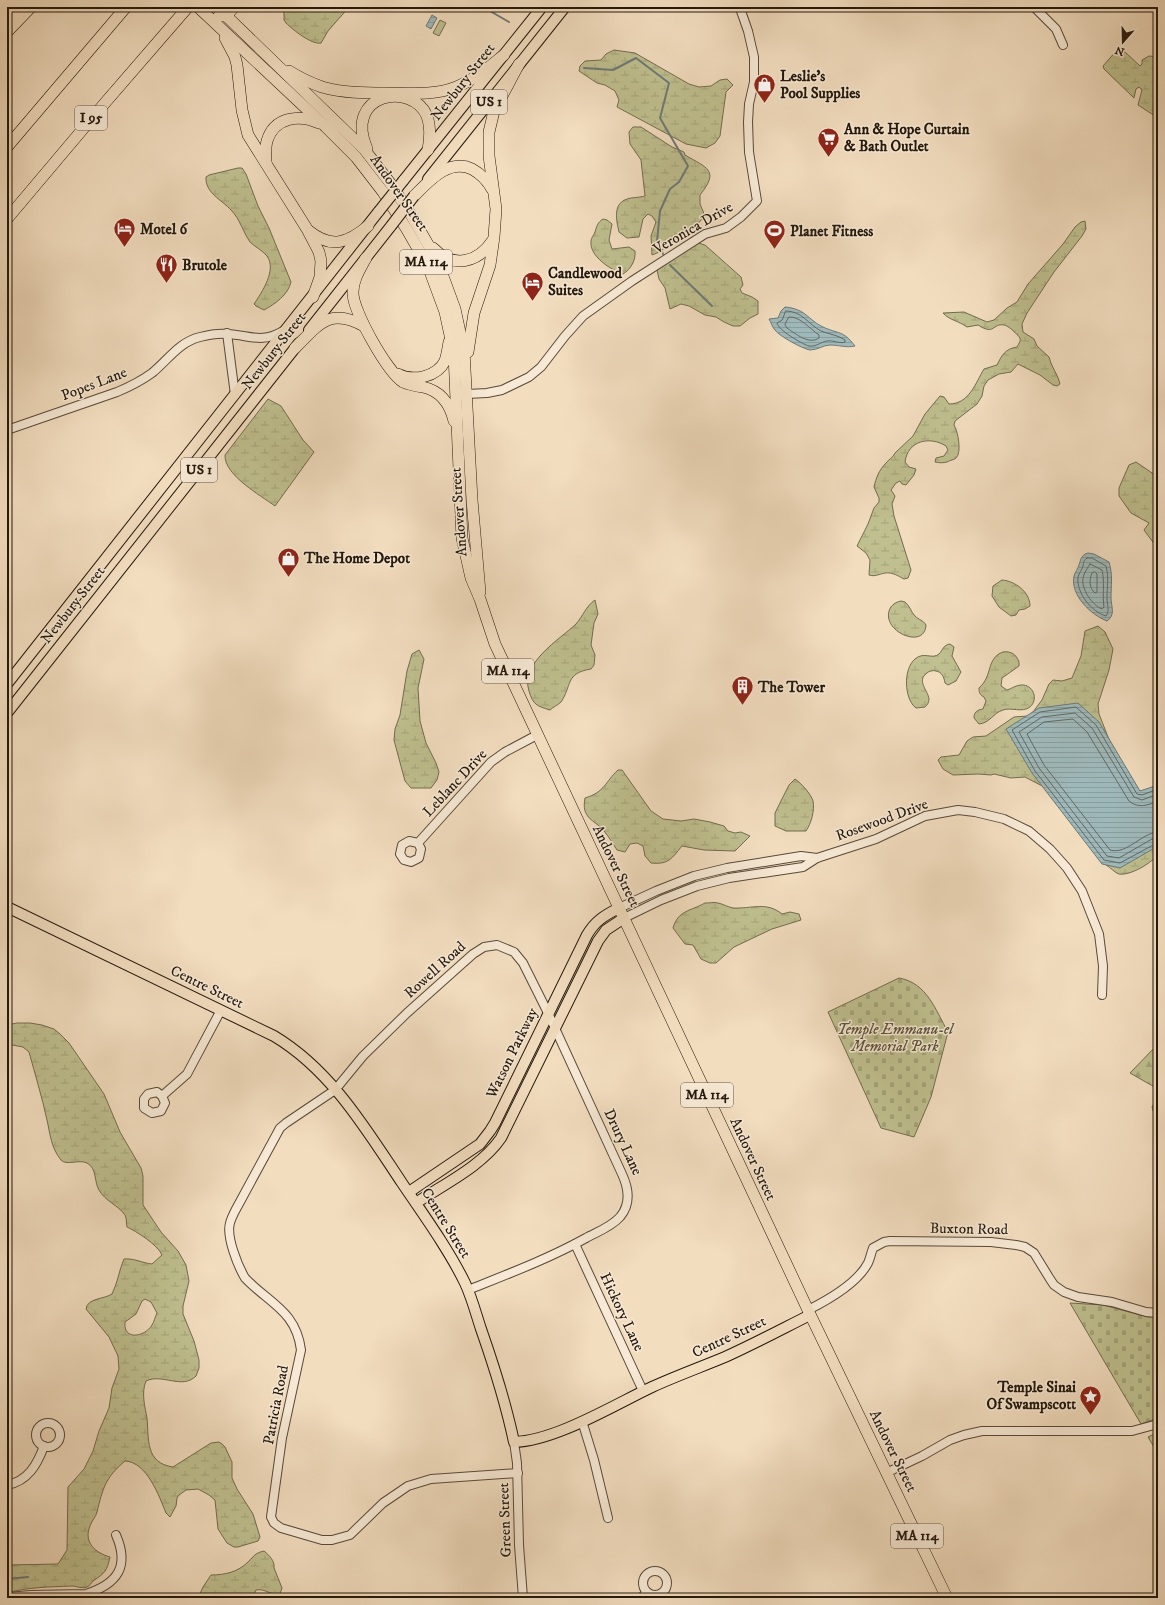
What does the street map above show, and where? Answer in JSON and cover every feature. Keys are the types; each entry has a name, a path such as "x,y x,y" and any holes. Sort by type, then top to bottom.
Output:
{"highway":[{"path":"7,19 17,7"},
{"path":"7,32 31,7"},
{"path":"7,147 126,7"},
{"name":"I 95","path":"7,219 99,109 188,7"},
{"path":"198,7 214,15 226,16 234,7"},
{"name":"Andover Street","path":"198,7 326,126 366,169 406,228 434,281 449,326 454,354 462,538 471,578 480,599 496,646 809,1313 947,1598"},
{"name":"Andover Street","path":"217,7 353,137 375,163 403,202 437,260 455,309 462,337 466,372 472,500 480,599"},
{"path":"213,22 230,45 235,57 239,76 242,110 246,128 252,143 266,163 319,252 321,261 320,277 313,297"},
{"path":"266,55 293,73 323,87 358,92 418,94 442,91 464,83 484,71 504,55"},
{"path":"466,372 474,313 490,265 494,238 496,209 489,156 489,127 494,111 519,64"},
{"path":"375,163 363,141 361,125 363,117 368,109 374,102 382,98 405,98 414,102 420,107 427,116 429,125 428,150"},
{"path":"266,163 266,149 270,135 282,122 297,117 305,118 326,126"},
{"path":"414,196 437,175 453,166 466,167 478,172 485,178 494,193"},
{"path":"306,229 316,237 324,240 339,242 354,237 368,226"},
{"path":"427,242 442,256 450,260 460,261 469,260 483,253 494,238"},
{"path":"366,258 357,274 352,290 354,303 364,326 392,372 403,382 431,389 442,397 450,409 458,435"},
{"path":"295,348 316,328 326,321 334,318 348,318 364,326"},
{"path":"392,372 401,376 417,377 434,372 445,361 449,326"}],"main road":[{"name":"Newbury Street","path":"7,684 542,7"},
{"name":"Newbury Street","path":"7,713 414,196 565,7"},
{"name":"Centre Street","path":"9,909 274,1036 291,1046 321,1073 351,1108 416,1203 454,1264 468,1290 489,1350 509,1417 514,1442 523,1442 543,1437 582,1421 643,1391 726,1356 809,1313"},
{"name":"Watson Parkway","path":"408,1192 473,1150 486,1138 591,929 597,921 604,916 622,913"},
{"name":"Watson Parkway","path":"416,1203 481,1160 502,1138 601,936 622,913"}],"street":[{"name":"Veronica Drive","path":"467,394 487,393 502,390 529,377 541,367 583,316 632,281 705,234 726,228 741,217 757,201 748,152 748,122 754,82 754,57 748,31 738,7"},
{"path":"1034,7 1056,29 1063,45"},
{"name":"Popes Lane","path":"7,430 117,392 133,385 148,375 186,342 201,336 227,334 262,339 277,335 292,324"},
{"path":"227,334 235,395"},
{"name":"Leblanc Drive","path":"418,844 491,762 505,752 537,735"},
{"name":"Rosewood Drive","path":"622,913 697,886 729,878 803,867 817,858 876,838 925,816 958,810 990,814 1017,824 1040,839 1060,859 1082,891 1094,919 1102,948 1104,979 1102,995"},
{"name":"Rowell Road","path":"335,1090 363,1056 407,1013 473,954 484,947 497,945 514,952 523,963 548,1014"},
{"path":"162,1096 187,1074 221,1010"},
{"name":"Drury Lane","path":"468,1290 514,1273 605,1228 620,1217 627,1203 628,1187 548,1014"},
{"name":"Patricia Road","path":"335,1090 280,1128 235,1211 230,1224 231,1241 245,1278 287,1315 297,1330 301,1350 282,1438 271,1517 274,1523 293,1533 322,1540 332,1540 350,1535 383,1503 408,1486 431,1479 518,1473"},
{"name":"Buxton Road","path":"809,1313 846,1286 868,1263 873,1248 884,1242 890,1241 991,1242 1025,1247 1034,1253 1050,1279 1064,1292 1078,1297 1112,1302 1146,1312 1158,1312"},
{"name":"Hickory Lane","path":"575,1244 643,1391"},
{"path":"582,1421 594,1460 608,1518"},
{"path":"886,1473 964,1434 982,1431 1132,1431 1158,1424"},
{"name":"Green Street","path":"514,1442 518,1473 519,1545 523,1598"},
{"path":"7,1485 22,1479 32,1471 44,1446"},
{"path":"7,1597 31,1594 86,1594 94,1592 117,1574 120,1568 122,1556 121,1548 116,1535"},
{"path":"641,1598 647,1592"}],"green space":[{"path":"284,7 349,7 328,31 321,43 317,43 303,36 286,23 284,20"},
{"path":"440,20 446,23 439,36 433,33"},
{"path":"614,50 635,53 689,84 699,87 711,86 720,80 727,79 733,85 726,92 720,136 715,143 706,148 686,144 617,107 619,100 615,91 605,85 597,83 579,71 580,66 585,61 601,60 606,54"},
{"path":"1117,50 1125,52 1140,66 1142,64 1142,60 1149,56 1158,57 1158,118 1138,105 1142,90 1139,87 1136,89 1134,98 1104,69 1103,66"},
{"path":"633,127 641,127 672,147 684,152 685,155 705,167 710,175 706,187 700,195 700,204 705,216 689,233 652,255 651,236 656,222 652,216 648,214 643,219 639,237 627,238 619,232 617,224 616,215 618,207 623,201 645,196 641,160 630,144 629,132"},
{"path":"242,168 246,174 258,206 269,228 291,282 284,295 277,302 264,310 254,304 267,281 270,262 265,254 250,242 234,214 211,192 206,183 206,177 209,175"},
{"path":"603,219 612,224 609,240 612,249 629,247 635,251 635,258 632,264 623,274 602,262 593,252 591,247 591,239 598,225"},
{"path":"1085,221 1086,229 1082,236 1054,272 1027,313 1022,324 1023,332 1034,339 1037,346 1049,357 1060,384 1057,386 1053,385 1040,375 1018,364 1011,372 999,374 988,380 984,386 982,396 977,404 955,421 954,425 958,437 959,452 955,459 944,463 935,462 936,458 944,456 948,450 946,446 933,441 921,442 910,449 905,462 909,467 916,469 914,475 906,485 902,484 900,481 896,483 891,490 895,496 892,504 894,516 911,570 908,578 904,579 890,573 875,576 869,575 870,560 866,553 857,546 874,508 879,502 879,498 874,487 881,468 913,436 925,414 940,396 944,397 949,404 962,401 971,392 984,369 997,365 1004,353 1017,347 1020,342 1020,338 1006,325 1000,325 991,329 978,325 967,327 943,313 964,312 987,322 994,320 1007,308 1017,302 1028,284 1063,244 1075,227 1081,222"},
{"path":"698,243 705,245 741,277 743,285 740,289 742,293 758,301 758,314 740,326 733,326 716,317 705,315 689,306 681,304 670,309 665,288 659,279 657,270"},
{"path":"268,399 281,406 303,440 314,452 275,506 236,477 226,462 225,455"},
{"path":"1136,462 1158,477 1158,549 1144,530 1149,523 1131,513 1119,496 1119,488 1129,465"},
{"path":"1002,580 1017,585 1021,588 1027,596 1030,606 1019,610 1016,615 1011,616 999,607 992,596 993,586"},
{"path":"595,600 598,614 594,623 591,645 595,655 594,665 591,669 583,671 573,677 561,702 550,710 539,706 532,699 529,691 528,681 530,671 535,662 543,653 576,624 589,605"},
{"path":"901,601 905,602 915,616 926,625 925,631 918,637 904,635 895,629 890,621 889,613 892,605"},
{"path":"1098,626 1105,632 1113,649 1109,670 1098,704 1099,714 1119,765 1158,814 1158,854 1151,861 1135,871 1124,874 1117,873 1106,865 1046,788 1025,777 1011,778 994,774 953,775 943,769 938,760 941,757 959,755 967,741 973,737 986,736 1014,717 1028,716 1033,712 1042,700 1049,684 1053,680 1062,681 1072,678 1081,656 1085,631"},
{"path":"950,644 954,647 952,656 961,672 956,681 948,685 945,683 940,672 928,672 924,676 923,682 929,702 925,707 916,708 909,698 906,684 908,670 911,664 918,657 925,655 936,656 944,647"},
{"path":"419,650 424,659 418,688 420,721 426,743 439,772 437,780 431,788 411,788 405,781 394,740 395,729 400,715 407,671 412,654"},
{"path":"1003,652 1008,652 1015,655 1019,662 1019,666 1002,678 1001,686 1007,690 1021,685 1029,687 1034,696 1033,704 1024,710 1006,709 1000,711 986,722 979,724 974,718 975,713 983,709 986,701 980,694 979,688 986,678 994,658"},
{"path":"618,770 622,770 651,811 663,819 681,821 694,819 710,822 724,826 728,831 735,833 741,832 750,836 735,851 704,850 682,846 670,860 662,863 651,863 645,856 643,846 637,843 630,844 625,852 617,850 604,831 589,818 584,805 585,798 592,796 601,790"},
{"path":"795,779 806,789 813,801 812,817 806,831 786,831 775,826 775,813 789,785"},
{"path":"705,903 720,903 733,908 759,906 776,910 782,914 790,912 799,914 801,920 772,929 734,947 716,963 710,963 701,959 693,945 685,944 673,928 675,922 682,914"},
{"name":"Temple Emmanu-el Memorial Park","path":"899,978 917,985 923,991 934,1006 948,1032 931,1097 914,1137 881,1128 828,1012"},
{"path":"30,1023 42,1025 54,1029 69,1043 104,1094 120,1132 141,1168 143,1176 143,1205 161,1232 178,1251 186,1265 189,1281 183,1306 183,1314 194,1341 199,1360 199,1368 196,1376 185,1382 159,1379 146,1381 144,1400 150,1449 157,1461 164,1465 173,1467 211,1443 219,1442 222,1444 232,1462 232,1478 237,1489 253,1514 260,1537 258,1541 238,1547 234,1547 227,1543 218,1529 215,1500 198,1489 186,1490 179,1495 176,1506 170,1517 166,1513 156,1489 146,1473 133,1463 125,1461 109,1478 88,1532 88,1537 92,1546 100,1553 110,1557 108,1566 103,1574 85,1588 72,1586 39,1588 7,1593 7,1565 58,1564 67,1550 68,1487 84,1469 93,1451 99,1431 109,1408 112,1388 119,1369 118,1356 109,1337 86,1309 87,1305 93,1301 112,1294 124,1259 131,1259 152,1264 162,1255 152,1243 127,1227 125,1215 102,1194 97,1187 94,1172 90,1165 84,1162 69,1163 61,1160 55,1151 51,1140 43,1103 29,1052 23,1047 7,1044 7,1025","holes":["145,1299 151,1302 157,1313 149,1329 135,1335 127,1332 125,1322 136,1314 142,1301"]},
{"path":"1158,1044 1158,1089 1130,1073"},
{"path":"1158,1096 1158,1119 1155,1117 1152,1107"},
{"path":"1070,1303 1103,1305 1148,1317 1158,1317 1158,1418 1141,1424"},
{"path":"1158,1432 1158,1454 1148,1437"},
{"path":"264,1551 270,1556 274,1563 274,1568 282,1588 280,1594 256,1590 252,1598 198,1598 211,1575 226,1574 236,1571 257,1554"}],"water":[{"path":"432,15 437,18 431,29 426,26"},
{"path":"785,307 798,310 823,327 844,335 855,346 849,347 827,345 810,350 791,342 777,333 769,319 778,318 781,311"},
{"path":"1088,553 1094,554 1109,562 1112,613 1110,619 1107,621 1088,609 1078,597 1075,590 1074,575 1082,558"},
{"path":"1078,703 1099,722 1140,791 1158,785 1158,846 1120,868 1102,864 1032,773 1006,729 1039,708"}],"waterway":[{"path":"483,7 509,22"},
{"path":"584,68 613,70 636,58 669,83 660,118 688,166 679,182 670,189 660,211 657,241 663,254"},
{"path":"670,265 712,306"},
{"path":"7,1579 28,1577"}],"place":[{"name":"Leslie's Pool Supplies","path":"765,104"},
{"name":"Ann & Hope Curtain & Bath Outlet","path":"829,158"},
{"name":"Motel 6","path":"124,248"},
{"name":"Planet Fitness","path":"775,250"},
{"name":"Brutole","path":"166,284"},
{"name":"Candlewood Suites","path":"532,302"},
{"name":"The Home Depot","path":"289,578"},
{"name":"The Tower","path":"742,706"},
{"name":"Temple Sinai Of Swampscott","path":"1091,1416"}]}
